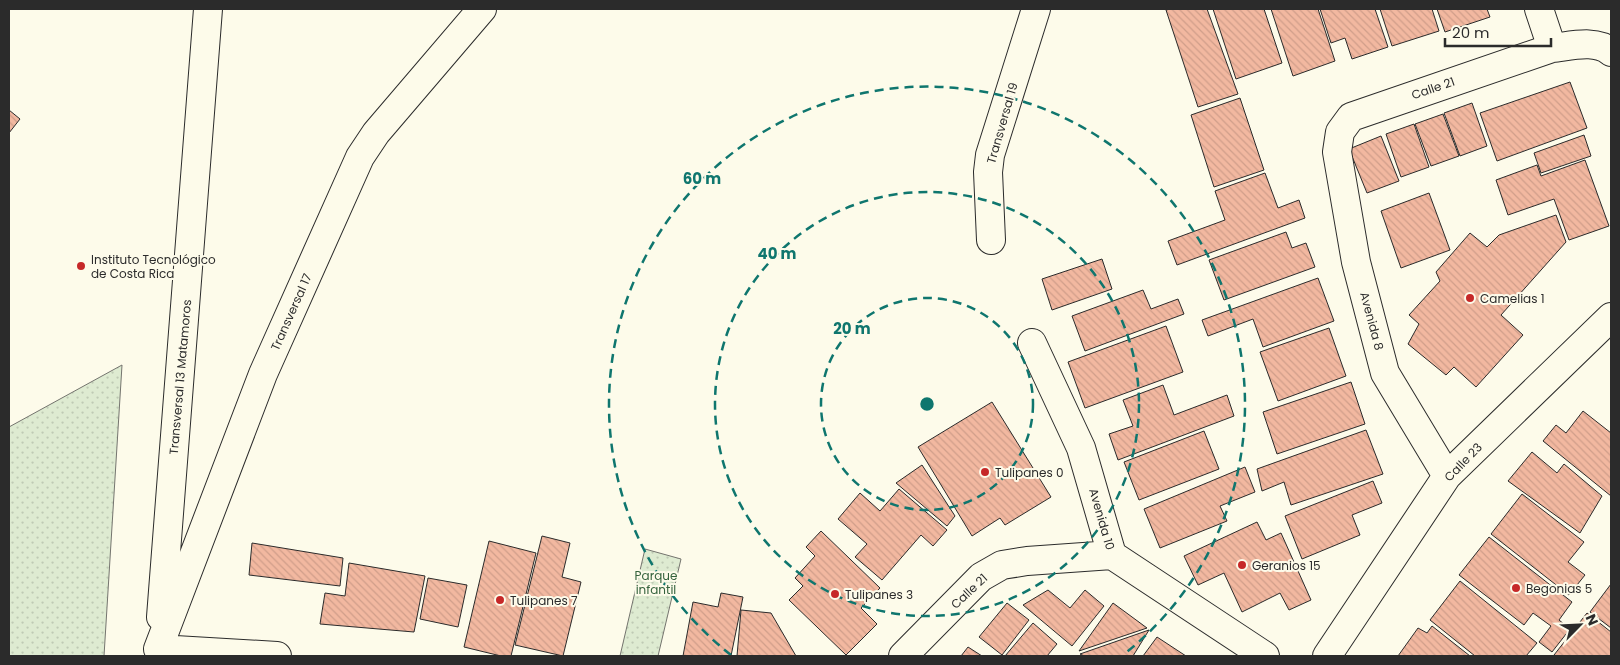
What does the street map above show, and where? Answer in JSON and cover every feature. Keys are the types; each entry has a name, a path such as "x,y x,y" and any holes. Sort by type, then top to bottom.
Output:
{"street":[{"name":"Transversal 13 Matamoros","path":"158,652 208,9"},
{"name":"Transversal 17","path":"158,652 263,374 360,157 376,133 482,9"},
{"name":"Transversal 19","path":"991,240 988,172 990,155 1036,9"},
{"path":"1539,9 1552,48"},
{"name":"Calle 21","path":"1337,152 1340,132 1351,117 1552,48 1589,44 1606,48 1611,52"},
{"name":"Avenida 8","path":"1337,152 1356,262 1385,373 1447,476"},
{"name":"Calle 23","path":"1327,656 1447,476 1611,317"},
{"name":"Avenida 10","path":"1032,343 1082,448 1112,555 1265,656"},
{"name":"Calle 21","path":"903,656 981,577 1002,565 1027,561 1112,555"},
{"path":"158,652 277,656"}],"green space":[{"path":"122,365 104,656 9,656 9,427"},
{"name":"Parque infantil","path":"645,549 681,559 658,656 620,656"}],"building":[{"path":"1207,9 1238,94 1198,107 1166,10"},
{"path":"1213,9 1264,9 1282,63 1236,79"},
{"path":"1271,9 1318,9 1335,61 1293,76"},
{"path":"1320,9 1375,9 1388,47 1352,59 1345,38 1331,43"},
{"path":"1380,9 1432,9 1439,31 1392,46"},
{"path":"1437,9 1487,9 1490,17 1445,32"},
{"path":"1570,82 1587,128 1497,161 1480,113"},
{"path":"1240,98 1264,170 1214,187 1191,115"},
{"path":"1472,103 1487,146 1460,156 1444,113"},
{"path":"9,110 20,119 9,133"},
{"path":"1443,114 1459,156 1431,166 1415,124"},
{"path":"1414,124 1429,167 1401,177 1386,134"},
{"path":"1584,135 1591,156 1541,173 1534,153"},
{"path":"1381,136 1399,181 1367,193 1349,149"},
{"path":"1585,160 1609,226 1569,240 1554,199 1508,215 1496,180 1537,165 1541,176"},
{"path":"1265,173 1278,208 1299,200 1305,218 1177,265 1168,241 1225,220 1215,191"},
{"path":"1429,193 1450,250 1401,268 1381,211"},
{"name":"Camelias 1","path":"1556,215 1566,242 1501,315 1523,335 1476,387 1454,367 1446,375 1408,344 1419,324 1409,315 1440,281 1436,272 1470,233 1487,247 1499,235"},
{"path":"1286,232 1292,248 1306,243 1315,267 1224,300 1209,260"},
{"path":"1102,259 1112,289 1052,310 1042,279"},
{"path":"1318,278 1334,321 1263,347 1253,319 1208,336 1202,320"},
{"path":"1143,290 1151,309 1178,299 1184,314 1085,351 1072,316"},
{"path":"1166,326 1183,372 1085,408 1068,362"},
{"path":"1329,328 1346,376 1278,401 1260,352"},
{"path":"1351,382 1365,424 1277,454 1263,412"},
{"path":"1163,385 1174,415 1227,395 1234,416 1118,460 1109,434 1133,426 1123,400"},
{"name":"Tulipanes 0","path":"992,402 1051,497 1005,525 1000,518 972,536 918,447"},
{"path":"1583,411 1611,433 1611,496 1543,441 1556,425 1566,433"},
{"path":"1366,430 1383,474 1291,505 1284,482 1262,491 1257,469"},
{"path":"1204,431 1219,469 1139,500 1124,462"},
{"path":"1532,452 1557,473 1564,464 1602,496 1580,533 1508,481"},
{"path":"922,465 955,516 947,526 896,483"},
{"path":"1245,467 1255,492 1220,506 1227,521 1160,548 1144,509"},
{"path":"1373,481 1382,503 1352,515 1360,535 1302,559 1285,516"},
{"path":"899,489 947,530 933,546 921,535 882,580 855,557 867,544 838,519 860,493 880,511"},
{"path":"1522,494 1584,542 1568,562 1585,575 1569,595 1491,534"},
{"name":"Geranios 15","path":"1257,522 1266,540 1281,533 1311,600 1289,610 1280,593 1242,612 1224,573 1198,585 1184,556"},
{"name":"Tulipanes 3","path":"821,531 880,588 861,608 877,624 846,655 789,600 803,586 795,578 815,556 806,547"},
{"path":"542,536 570,543 562,577 581,582 563,656 515,645"},
{"name":"Begonias 5","path":"1489,537 1572,602 1559,620 1570,629 1552,652 1539,642 1551,626 1533,613 1524,625 1459,575"},
{"name":"Tulipanes 7","path":"489,541 536,553 511,656 501,656 464,647"},
{"path":"252,543 343,558 340,586 249,575"},
{"path":"349,563 425,576 414,632 320,624 325,593 345,596"},
{"path":"428,578 467,585 458,627 420,619"},
{"path":"1460,581 1537,643 1526,656 1475,656 1430,620"},
{"path":"1611,584 1611,628 1590,612"},
{"path":"1048,590 1070,608 1085,590 1104,606 1072,646 1023,605"},
{"path":"721,593 743,597 731,656 683,656 693,602 718,607"},
{"path":"1007,603 1029,620 1002,655 979,637"},
{"path":"1113,603 1147,628 1079,651"},
{"path":"741,610 771,613 796,656 737,656"},
{"path":"1587,613 1611,632 1611,656 1554,655"},
{"path":"1033,623 1057,644 1047,656 1005,656"},
{"path":"1432,626 1470,656 1398,656 1418,628 1427,633"},
{"path":"1149,630 1133,656 1084,656 1080,654"},
{"path":"1157,637 1186,656 1143,656"},
{"path":"968,647 982,656 961,656"}],"place":[{"name":"Instituto Tecnológico de Costa Rica","path":"81,266"},
{"name":"Camelias 1","path":"1470,298"},
{"name":"Tulipanes 0","path":"985,472"},
{"name":"Geranios 15","path":"1242,565"},
{"name":"Begonias 5","path":"1516,588"},
{"name":"Tulipanes 3","path":"835,594"},
{"name":"Tulipanes 7","path":"500,600"}]}
